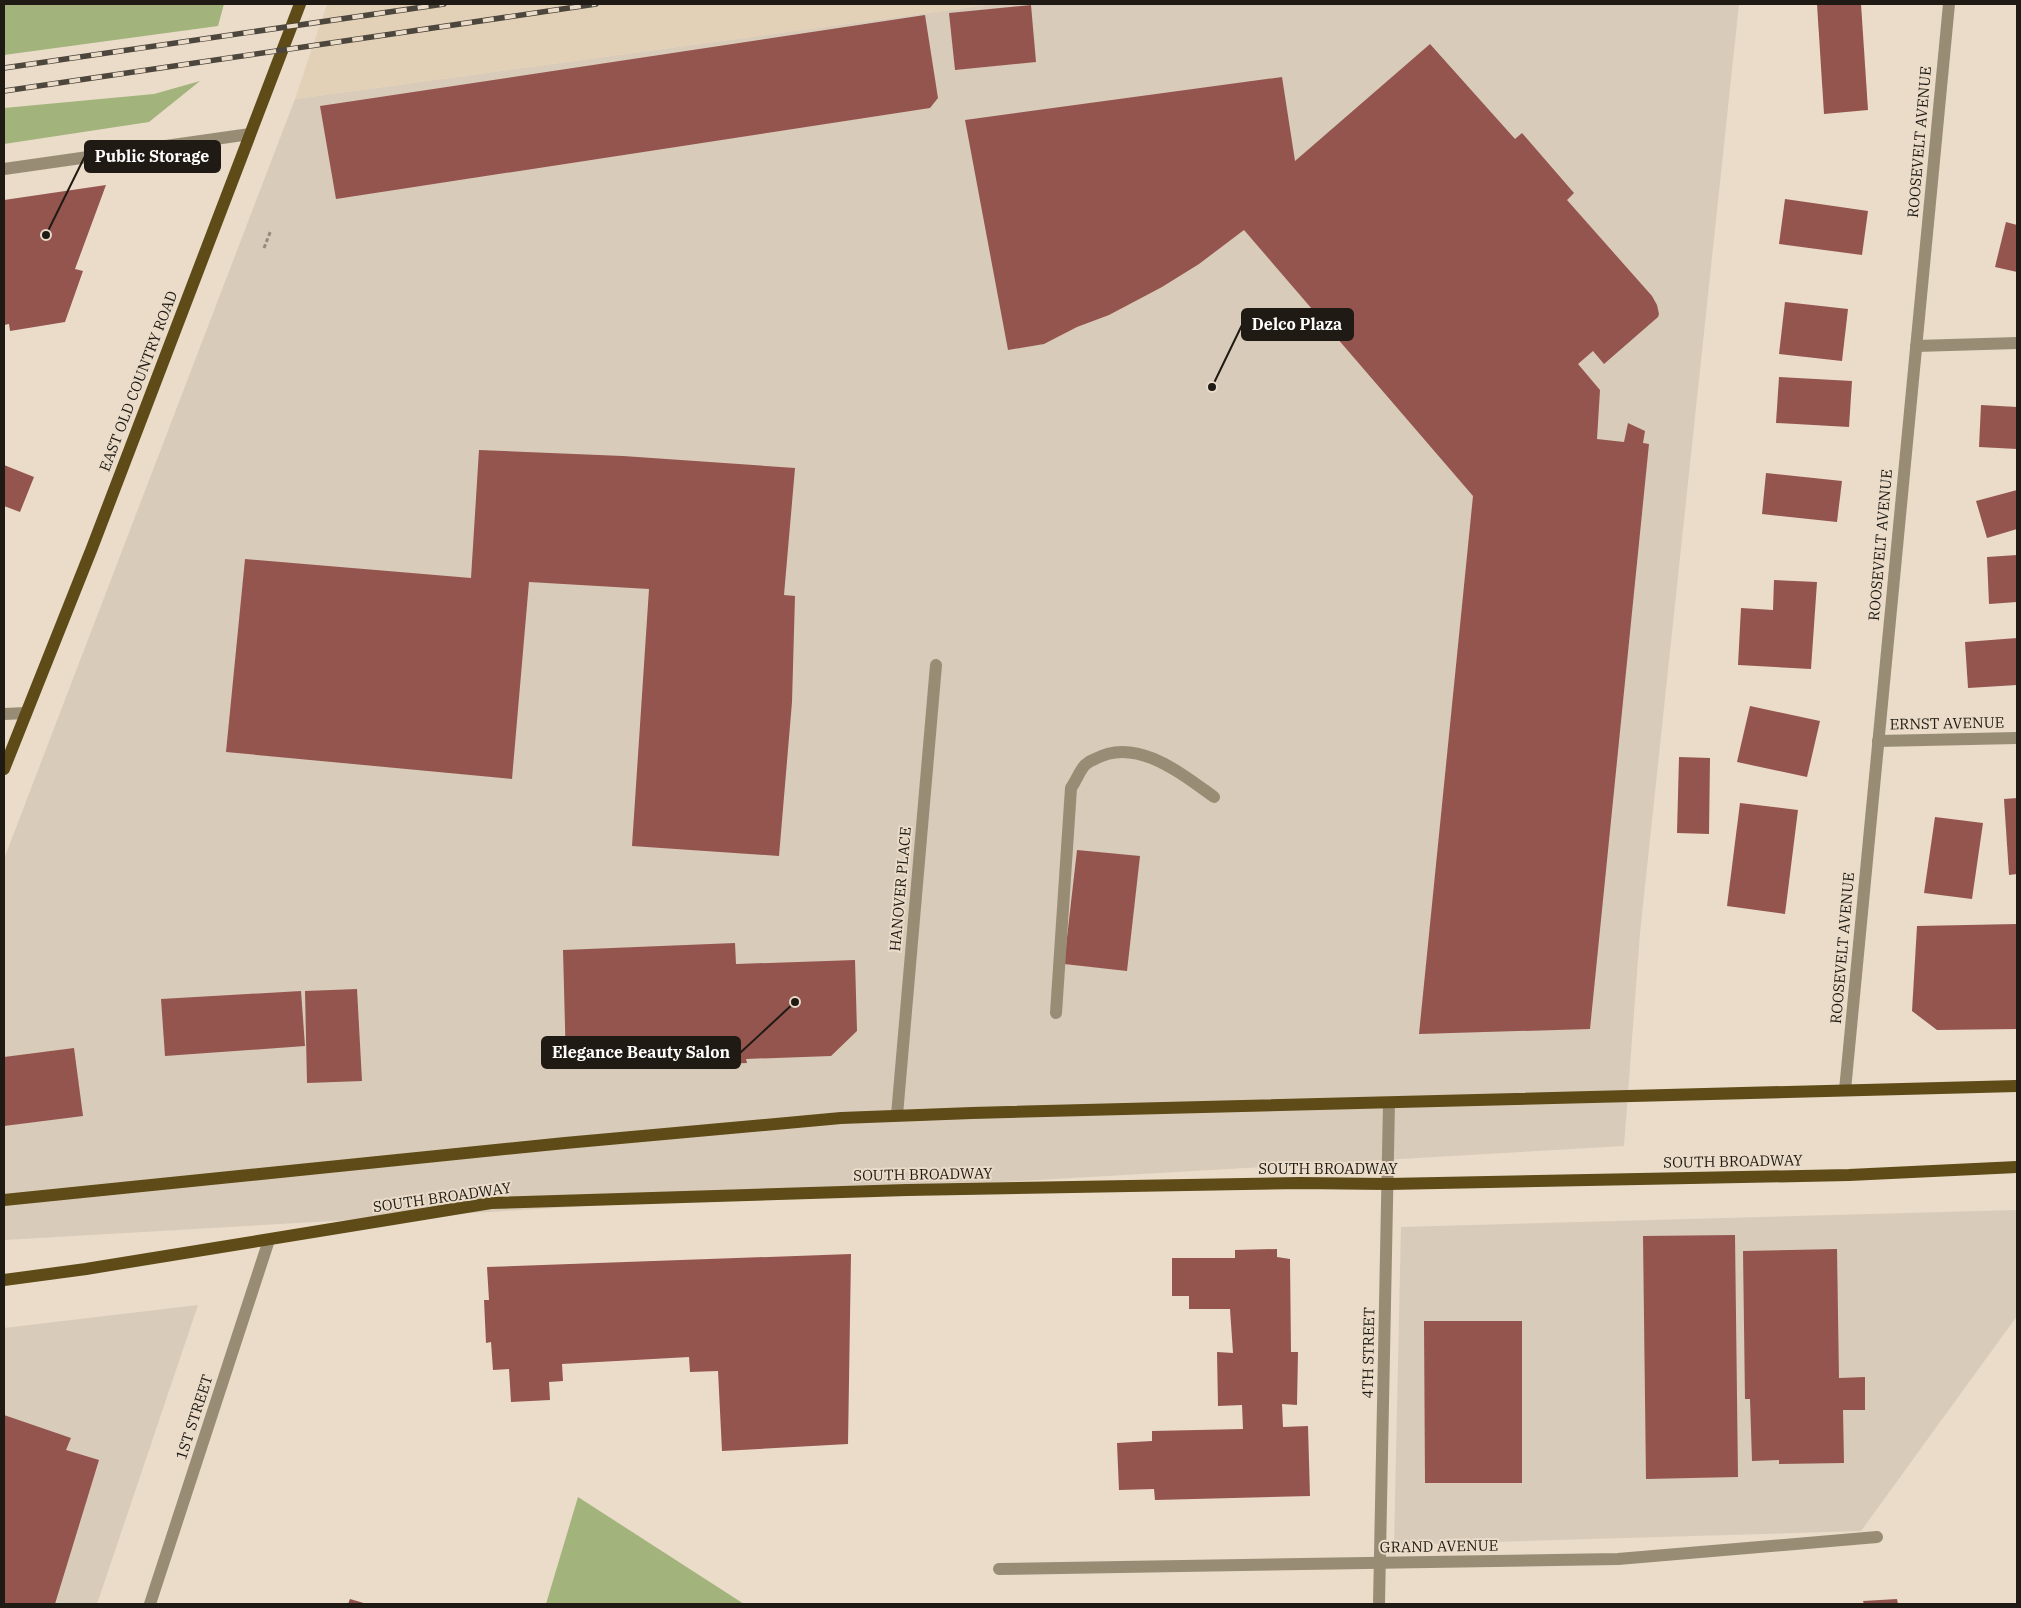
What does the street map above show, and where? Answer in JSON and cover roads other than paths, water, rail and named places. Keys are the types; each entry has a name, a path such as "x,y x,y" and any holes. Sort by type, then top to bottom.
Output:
{"main road":[{"name":"EAST OLD COUNTRY ROAD","path":"4,769 92,548 300,4"},
{"path":"4,1200 565,1143 841,1118 2017,1086"},
{"name":"SOUTH BROADWAY","path":"4,1280 86,1269 491,1203 907,1190 1299,1183 1388,1184 1849,1175 2017,1167"}],"street":[{"name":"ROOSEVELT AVENUE","path":"1845,1090 1949,4"},
{"path":"4,170 250,134"},
{"path":"1916,346 2017,343"},
{"name":"HANOVER PLACE","path":"898,1116 936,665"},
{"path":"4,714 26,713"},
{"name":"ERNST AVENUE","path":"1878,741 2017,738"},
{"path":"1056,1013 1071,788 1086,764 1104,754 1122,751 1146,756 1177,770 1214,797"},
{"name":"4TH STREET","path":"1379,1604 1390,1103"},
{"name":"1ST STREET","path":"150,1604 269,1240"},
{"name":"GRAND AVENUE","path":"999,1569 1618,1559 1878,1537"}],"railway":[{"path":"4,68 444,4"},
{"path":"4,91 596,4"}],"place":[{"name":"Public Storage","path":"46,235"},
{"name":"Delco Plaza","path":"1212,387"},
{"name":"Elegance Beauty Salon","path":"795,1002"}]}
